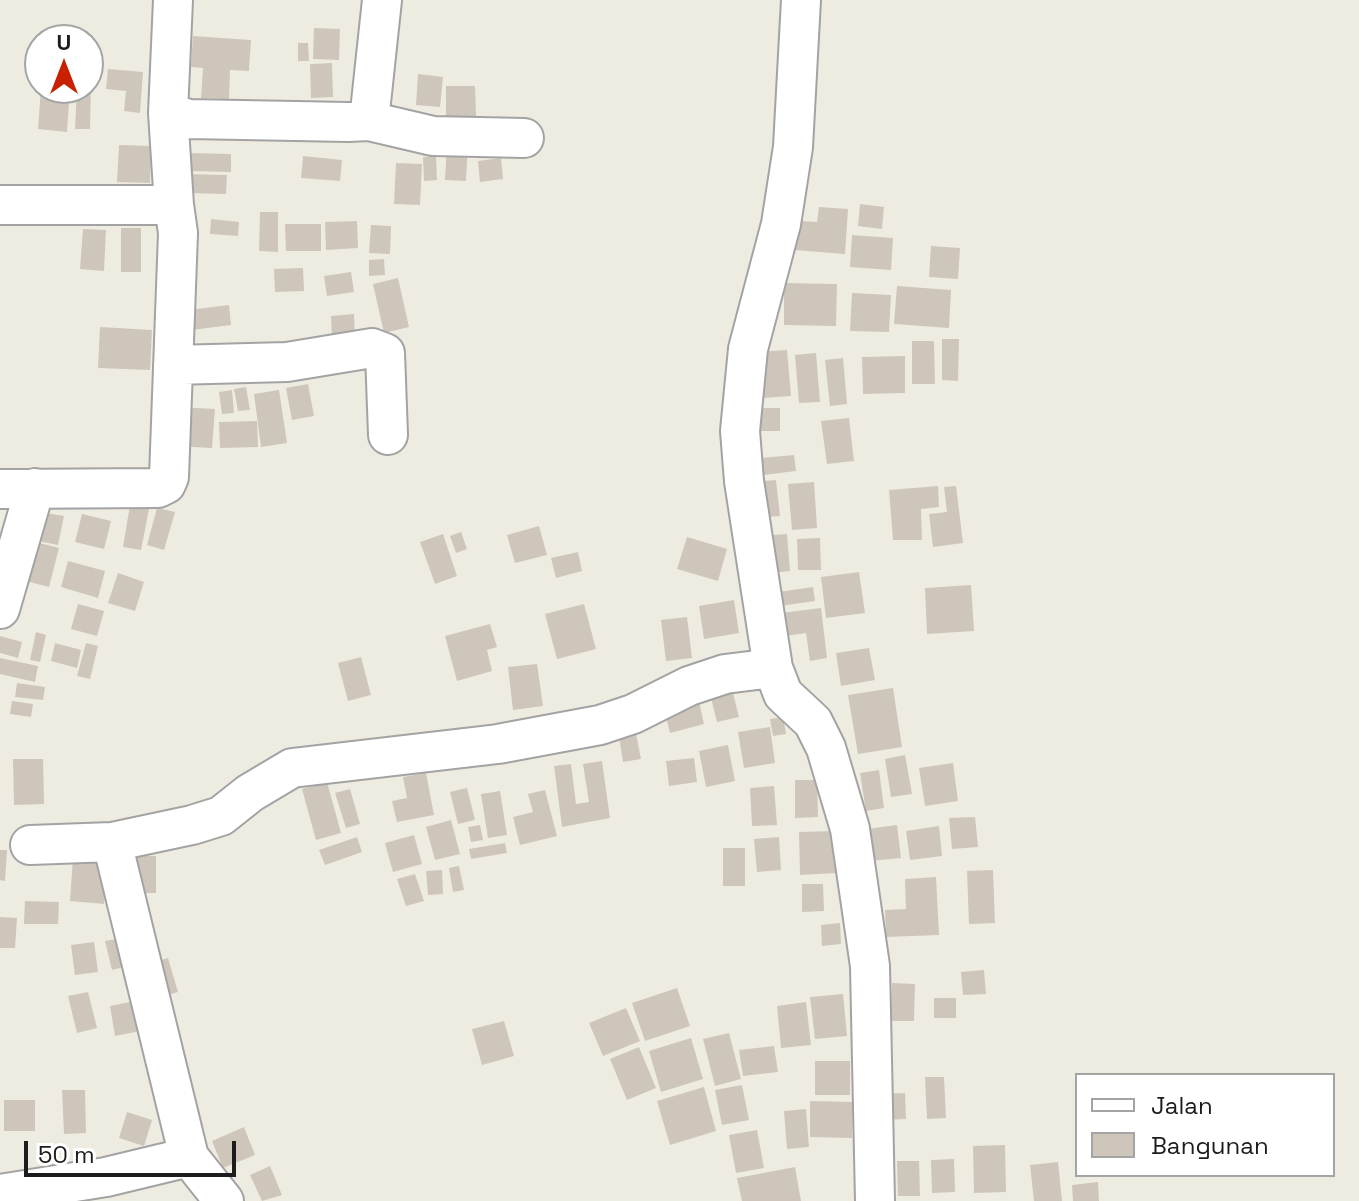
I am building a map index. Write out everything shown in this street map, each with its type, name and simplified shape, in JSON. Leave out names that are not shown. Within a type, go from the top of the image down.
[{"type":"street","points":[[0,609],[18,489],[158,488],[166,484],[169,477],[178,233],[168,113],[173,0]]},
{"type":"street","points":[[369,121],[382,0]]},
{"type":"street","points":[[801,0],[790,162],[781,224],[748,349],[740,431],[744,481],[773,668],[783,694],[813,722],[826,748],[850,829],[870,966],[875,1201]]},
{"type":"street","points":[[168,113],[189,119],[369,121],[433,136],[524,138]]},
{"type":"street","points":[[0,205],[174,205]]},
{"type":"street","points":[[173,365],[287,362],[372,348],[381,350],[385,353],[388,435]]},
{"type":"street","points":[[30,845],[112,842],[192,825],[221,816],[250,793],[292,768],[498,744],[600,725],[633,714],[689,686],[725,674],[773,668]]},
{"type":"street","points":[[112,842],[189,1157],[224,1201]]},
{"type":"street","points":[[0,1194],[48,1194],[189,1157]]},
{"type":"building","points":[[314,28],[340,29],[339,60],[313,59]]},
{"type":"building","points":[[193,36],[251,40],[249,71],[230,70],[229,99],[201,98],[203,68],[191,67]]},
{"type":"building","points":[[298,43],[308,43],[309,61],[298,61]]},
{"type":"building","points":[[332,63],[333,97],[311,98],[310,64]]},
{"type":"building","points":[[108,69],[143,72],[140,113],[124,111],[126,91],[106,89]]},
{"type":"building","points":[[418,74],[443,77],[440,107],[416,105]]},
{"type":"building","points":[[446,86],[475,86],[476,116],[446,116]]},
{"type":"building","points":[[40,104],[69,104],[67,132],[38,129]]},
{"type":"building","points":[[76,104],[91,104],[90,129],[75,129]]},
{"type":"building","points":[[447,144],[468,145],[466,181],[445,180]]},
{"type":"building","points":[[119,145],[151,146],[150,183],[117,182]]},
{"type":"building","points":[[186,153],[231,154],[231,172],[186,171]]},
{"type":"building","points":[[303,156],[342,160],[340,181],[301,178]]},
{"type":"building","points":[[436,156],[437,180],[424,181],[423,157]]},
{"type":"building","points":[[501,158],[503,179],[480,182],[478,161]]},
{"type":"building","points":[[396,163],[422,164],[420,205],[394,204]]},
{"type":"building","points":[[186,174],[227,175],[226,194],[185,193]]},
{"type":"building","points":[[860,204],[884,207],[882,229],[858,226]]},
{"type":"building","points":[[819,207],[848,209],[845,254],[781,249],[783,220],[817,222]]},
{"type":"building","points":[[260,212],[278,212],[278,252],[259,251]]},
{"type":"building","points":[[211,219],[239,222],[238,236],[210,234]]},
{"type":"building","points":[[357,221],[358,248],[326,250],[325,222]]},
{"type":"building","points":[[285,224],[321,224],[321,251],[286,251]]},
{"type":"building","points":[[371,225],[391,226],[390,254],[369,253]]},
{"type":"building","points":[[121,228],[141,228],[141,272],[121,272]]},
{"type":"building","points":[[83,229],[106,230],[104,271],[80,269]]},
{"type":"building","points":[[852,235],[893,238],[891,270],[850,267]]},
{"type":"building","points":[[931,246],[960,248],[958,279],[929,277]]},
{"type":"building","points":[[384,259],[385,275],[369,276],[369,260]]},
{"type":"building","points":[[303,268],[304,291],[275,292],[274,269]]},
{"type":"building","points":[[351,272],[354,292],[327,296],[324,276]]},
{"type":"building","points":[[398,278],[409,327],[384,333],[373,284]]},
{"type":"building","points":[[784,283],[837,284],[836,326],[784,325]]},
{"type":"building","points":[[897,286],[951,290],[949,328],[894,324]]},
{"type":"building","points":[[852,293],[891,295],[889,332],[850,331]]},
{"type":"building","points":[[229,305],[231,325],[184,331],[181,311]]},
{"type":"building","points":[[354,314],[355,336],[332,338],[331,316]]},
{"type":"building","points":[[100,327],[152,330],[150,370],[98,368]]},
{"type":"building","points":[[942,339],[959,339],[958,381],[942,380]]},
{"type":"building","points":[[912,341],[934,341],[935,384],[912,384]]},
{"type":"building","points":[[787,350],[791,396],[763,398],[758,352]]},
{"type":"building","points":[[816,353],[820,402],[799,403],[795,355]]},
{"type":"building","points":[[905,356],[905,393],[863,394],[862,357]]},
{"type":"building","points":[[843,358],[847,404],[830,406],[825,360]]},
{"type":"building","points":[[308,384],[314,416],[292,420],[286,388]]},
{"type":"building","points":[[246,387],[250,410],[238,411],[234,389]]},
{"type":"building","points":[[232,390],[234,413],[222,414],[219,392]]},
{"type":"building","points":[[279,390],[287,443],[261,447],[254,394]]},
{"type":"building","points":[[176,407],[215,409],[212,448],[174,446]]},
{"type":"building","points":[[744,408],[780,408],[780,431],[744,431]]},
{"type":"building","points":[[849,418],[854,461],[827,464],[821,421]]},
{"type":"building","points":[[257,421],[258,447],[220,448],[219,422]]},
{"type":"building","points":[[794,455],[796,471],[763,475],[761,458]]},
{"type":"building","points":[[776,480],[780,516],[754,518],[751,482]]},
{"type":"building","points":[[814,482],[817,528],[792,530],[788,484]]},
{"type":"building","points":[[938,486],[939,507],[921,509],[922,540],[893,540],[889,490]]},
{"type":"building","points":[[956,486],[963,543],[933,547],[929,514],[947,512],[944,487]]},
{"type":"building","points":[[130,505],[149,509],[141,550],[123,547]]},
{"type":"building","points":[[157,508],[175,512],[164,550],[147,545]]},
{"type":"building","points":[[33,511],[64,516],[58,545],[28,539]]},
{"type":"building","points":[[82,514],[111,521],[104,549],[75,542]]},
{"type":"building","points":[[539,526],[547,555],[515,563],[507,535]]},
{"type":"building","points":[[461,532],[467,549],[456,553],[450,536]]},
{"type":"building","points":[[443,534],[457,576],[435,584],[420,542]]},
{"type":"building","points":[[787,534],[790,571],[763,574],[759,536]]},
{"type":"building","points":[[687,537],[727,549],[718,581],[677,569]]},
{"type":"building","points":[[820,538],[821,570],[798,570],[797,539]]},
{"type":"building","points":[[28,540],[59,548],[49,587],[18,579]]},
{"type":"building","points":[[578,552],[582,571],[556,578],[551,558]]},
{"type":"building","points":[[68,561],[105,571],[98,598],[61,587]]},
{"type":"building","points":[[859,572],[865,613],[826,618],[821,577]]},
{"type":"building","points":[[118,573],[144,582],[135,611],[108,603]]},
{"type":"building","points":[[971,585],[974,631],[927,634],[925,588]]},
{"type":"building","points":[[813,587],[815,601],[773,607],[771,593]]},
{"type":"building","points":[[734,600],[739,633],[704,639],[699,606]]},
{"type":"building","points":[[78,604],[104,611],[97,636],[71,629]]},
{"type":"building","points":[[584,604],[596,649],[557,659],[545,614]]},
{"type":"building","points":[[821,608],[827,658],[810,661],[806,633],[785,636],[781,613]]},
{"type":"building","points":[[687,617],[692,658],[666,661],[661,620]]},
{"type":"building","points":[[490,624],[497,647],[487,650],[492,671],[457,681],[445,636]]},
{"type":"building","points":[[36,632],[46,635],[40,662],[30,660]]},
{"type":"building","points":[[0,636],[22,642],[18,658],[0,653]]},
{"type":"building","points":[[55,643],[81,650],[77,668],[51,661]]},
{"type":"building","points":[[86,643],[98,646],[90,679],[77,676]]},
{"type":"building","points":[[869,648],[875,680],[841,686],[836,653]]},
{"type":"building","points":[[361,657],[371,695],[348,701],[338,663]]},
{"type":"building","points":[[0,658],[38,666],[35,682],[0,674]]},
{"type":"building","points":[[537,664],[543,706],[513,710],[508,667]]},
{"type":"building","points":[[17,683],[45,687],[43,700],[15,697]]},
{"type":"building","points":[[731,685],[739,717],[717,722],[709,690]]},
{"type":"building","points":[[893,688],[902,747],[858,754],[848,695]]},
{"type":"building","points":[[698,697],[704,724],[670,733],[663,705]]},
{"type":"building","points":[[12,701],[33,704],[31,717],[10,714]]},
{"type":"building","points":[[783,717],[786,734],[773,736],[770,719]]},
{"type":"building","points":[[770,727],[775,763],[744,768],[738,732]]},
{"type":"building","points":[[636,734],[641,759],[623,762],[619,737]]},
{"type":"building","points":[[728,745],[735,781],[706,787],[699,751]]},
{"type":"building","points":[[905,755],[912,794],[891,797],[885,759]]},
{"type":"building","points":[[694,758],[697,782],[669,786],[666,761]]},
{"type":"building","points":[[13,759],[43,759],[44,804],[14,805]]},
{"type":"building","points":[[602,761],[610,818],[562,827],[554,766],[571,764],[576,804],[589,802],[583,764]]},
{"type":"building","points":[[953,763],[958,801],[925,806],[919,768]]},
{"type":"building","points":[[879,770],[884,808],[866,811],[860,773]]},
{"type":"building","points":[[426,773],[434,815],[397,822],[392,801],[407,798],[403,777]]},
{"type":"building","points":[[795,780],[817,780],[818,817],[795,818]]},
{"type":"building","points":[[327,782],[341,833],[316,840],[302,789]]},
{"type":"building","points":[[774,786],[777,825],[752,826],[750,788]]},
{"type":"building","points":[[467,788],[475,820],[458,824],[450,792]]},
{"type":"building","points":[[350,789],[360,824],[346,828],[335,793]]},
{"type":"building","points":[[545,790],[557,836],[520,845],[513,817],[533,812],[528,794]]},
{"type":"building","points":[[500,791],[507,835],[488,838],[481,794]]},
{"type":"building","points":[[975,817],[978,847],[952,849],[949,818]]},
{"type":"building","points":[[451,820],[460,854],[435,860],[426,827]]},
{"type":"building","points":[[480,825],[483,840],[471,842],[468,827]]},
{"type":"building","points":[[897,825],[901,858],[870,861],[867,829]]},
{"type":"building","points":[[939,826],[942,856],[910,860],[906,831]]},
{"type":"building","points":[[835,831],[837,873],[800,875],[799,832]]},
{"type":"building","points":[[414,835],[422,864],[393,872],[385,843]]},
{"type":"building","points":[[357,837],[362,852],[325,865],[319,850]]},
{"type":"building","points":[[779,837],[781,870],[757,872],[754,839]]},
{"type":"building","points":[[505,843],[507,853],[471,859],[469,849]]},
{"type":"building","points":[[723,848],[745,848],[745,886],[723,886]]},
{"type":"building","points":[[0,850],[7,850],[5,881],[0,880]]},
{"type":"building","points":[[135,856],[156,856],[156,893],[135,893]]},
{"type":"building","points":[[73,857],[107,860],[104,904],[70,901]]},
{"type":"building","points":[[459,866],[464,890],[453,892],[449,868]]},
{"type":"building","points":[[442,870],[443,894],[428,895],[426,871]]},
{"type":"building","points":[[993,870],[995,923],[969,924],[967,871]]},
{"type":"building","points":[[415,874],[424,901],[406,906],[397,879]]},
{"type":"building","points":[[936,877],[939,935],[886,937],[885,910],[906,909],[905,879]]},
{"type":"building","points":[[802,884],[823,884],[824,911],[802,912]]},
{"type":"building","points":[[25,901],[59,902],[58,924],[24,924]]},
{"type":"building","points":[[0,917],[17,918],[15,948],[0,948]]},
{"type":"building","points":[[840,923],[841,944],[822,946],[821,925]]},
{"type":"building","points":[[117,939],[124,967],[112,970],[105,941]]},
{"type":"building","points":[[94,942],[98,972],[75,975],[71,945]]},
{"type":"building","points":[[168,958],[178,992],[155,999],[144,965]]},
{"type":"building","points":[[984,970],[986,994],[963,995],[961,972]]},
{"type":"building","points":[[892,983],[915,984],[914,1021],[891,1021]]},
{"type":"building","points":[[677,988],[690,1026],[645,1041],[632,1003]]},
{"type":"building","points":[[88,992],[97,1028],[77,1033],[68,996]]},
{"type":"building","points":[[843,994],[847,1036],[815,1039],[810,997]]},
{"type":"building","points":[[934,998],[956,998],[956,1018],[934,1018]]},
{"type":"building","points":[[135,1001],[140,1031],[115,1036],[110,1006]]},
{"type":"building","points":[[806,1002],[811,1045],[781,1048],[777,1006]]},
{"type":"building","points":[[626,1008],[640,1041],[603,1056],[589,1023]]},
{"type":"building","points":[[504,1021],[514,1056],[482,1065],[472,1029]]},
{"type":"building","points":[[729,1033],[741,1079],[715,1086],[703,1039]]},
{"type":"building","points":[[691,1038],[703,1079],[661,1092],[649,1051]]},
{"type":"building","points":[[774,1046],[778,1072],[743,1076],[739,1050]]},
{"type":"building","points":[[639,1047],[656,1088],[627,1100],[610,1059]]},
{"type":"building","points":[[815,1061],[850,1061],[850,1095],[815,1095]]},
{"type":"building","points":[[925,1077],[944,1077],[946,1118],[927,1119]]},
{"type":"building","points":[[742,1085],[749,1120],[722,1125],[715,1090]]},
{"type":"building","points":[[704,1087],[716,1131],[670,1145],[657,1101]]},
{"type":"building","points":[[62,1090],[85,1090],[86,1133],[64,1134]]},
{"type":"building","points":[[905,1093],[906,1119],[883,1120],[881,1094]]},
{"type":"building","points":[[4,1100],[35,1100],[35,1131],[4,1131]]},
{"type":"building","points":[[810,1101],[853,1102],[852,1138],[810,1137]]},
{"type":"building","points":[[806,1109],[809,1147],[787,1149],[784,1111]]},
{"type":"building","points":[[127,1112],[152,1120],[144,1146],[119,1138]]},
{"type":"building","points":[[244,1127],[255,1155],[223,1168],[212,1141]]},
{"type":"building","points":[[757,1130],[764,1168],[736,1173],[729,1135]]},
{"type":"building","points":[[1005,1145],[1006,1192],[974,1193],[973,1146]]},
{"type":"building","points":[[954,1159],[955,1192],[932,1193],[931,1160]]},
{"type":"building","points":[[897,1161],[919,1161],[920,1196],[898,1196]]},
{"type":"building","points":[[1058,1162],[1062,1201],[1034,1201],[1030,1165]]},
{"type":"building","points":[[270,1166],[282,1195],[262,1201],[250,1175]]},
{"type":"building","points":[[795,1167],[801,1201],[742,1201],[737,1178]]},
{"type":"building","points":[[1098,1182],[1099,1201],[1073,1201],[1072,1185]]}]
